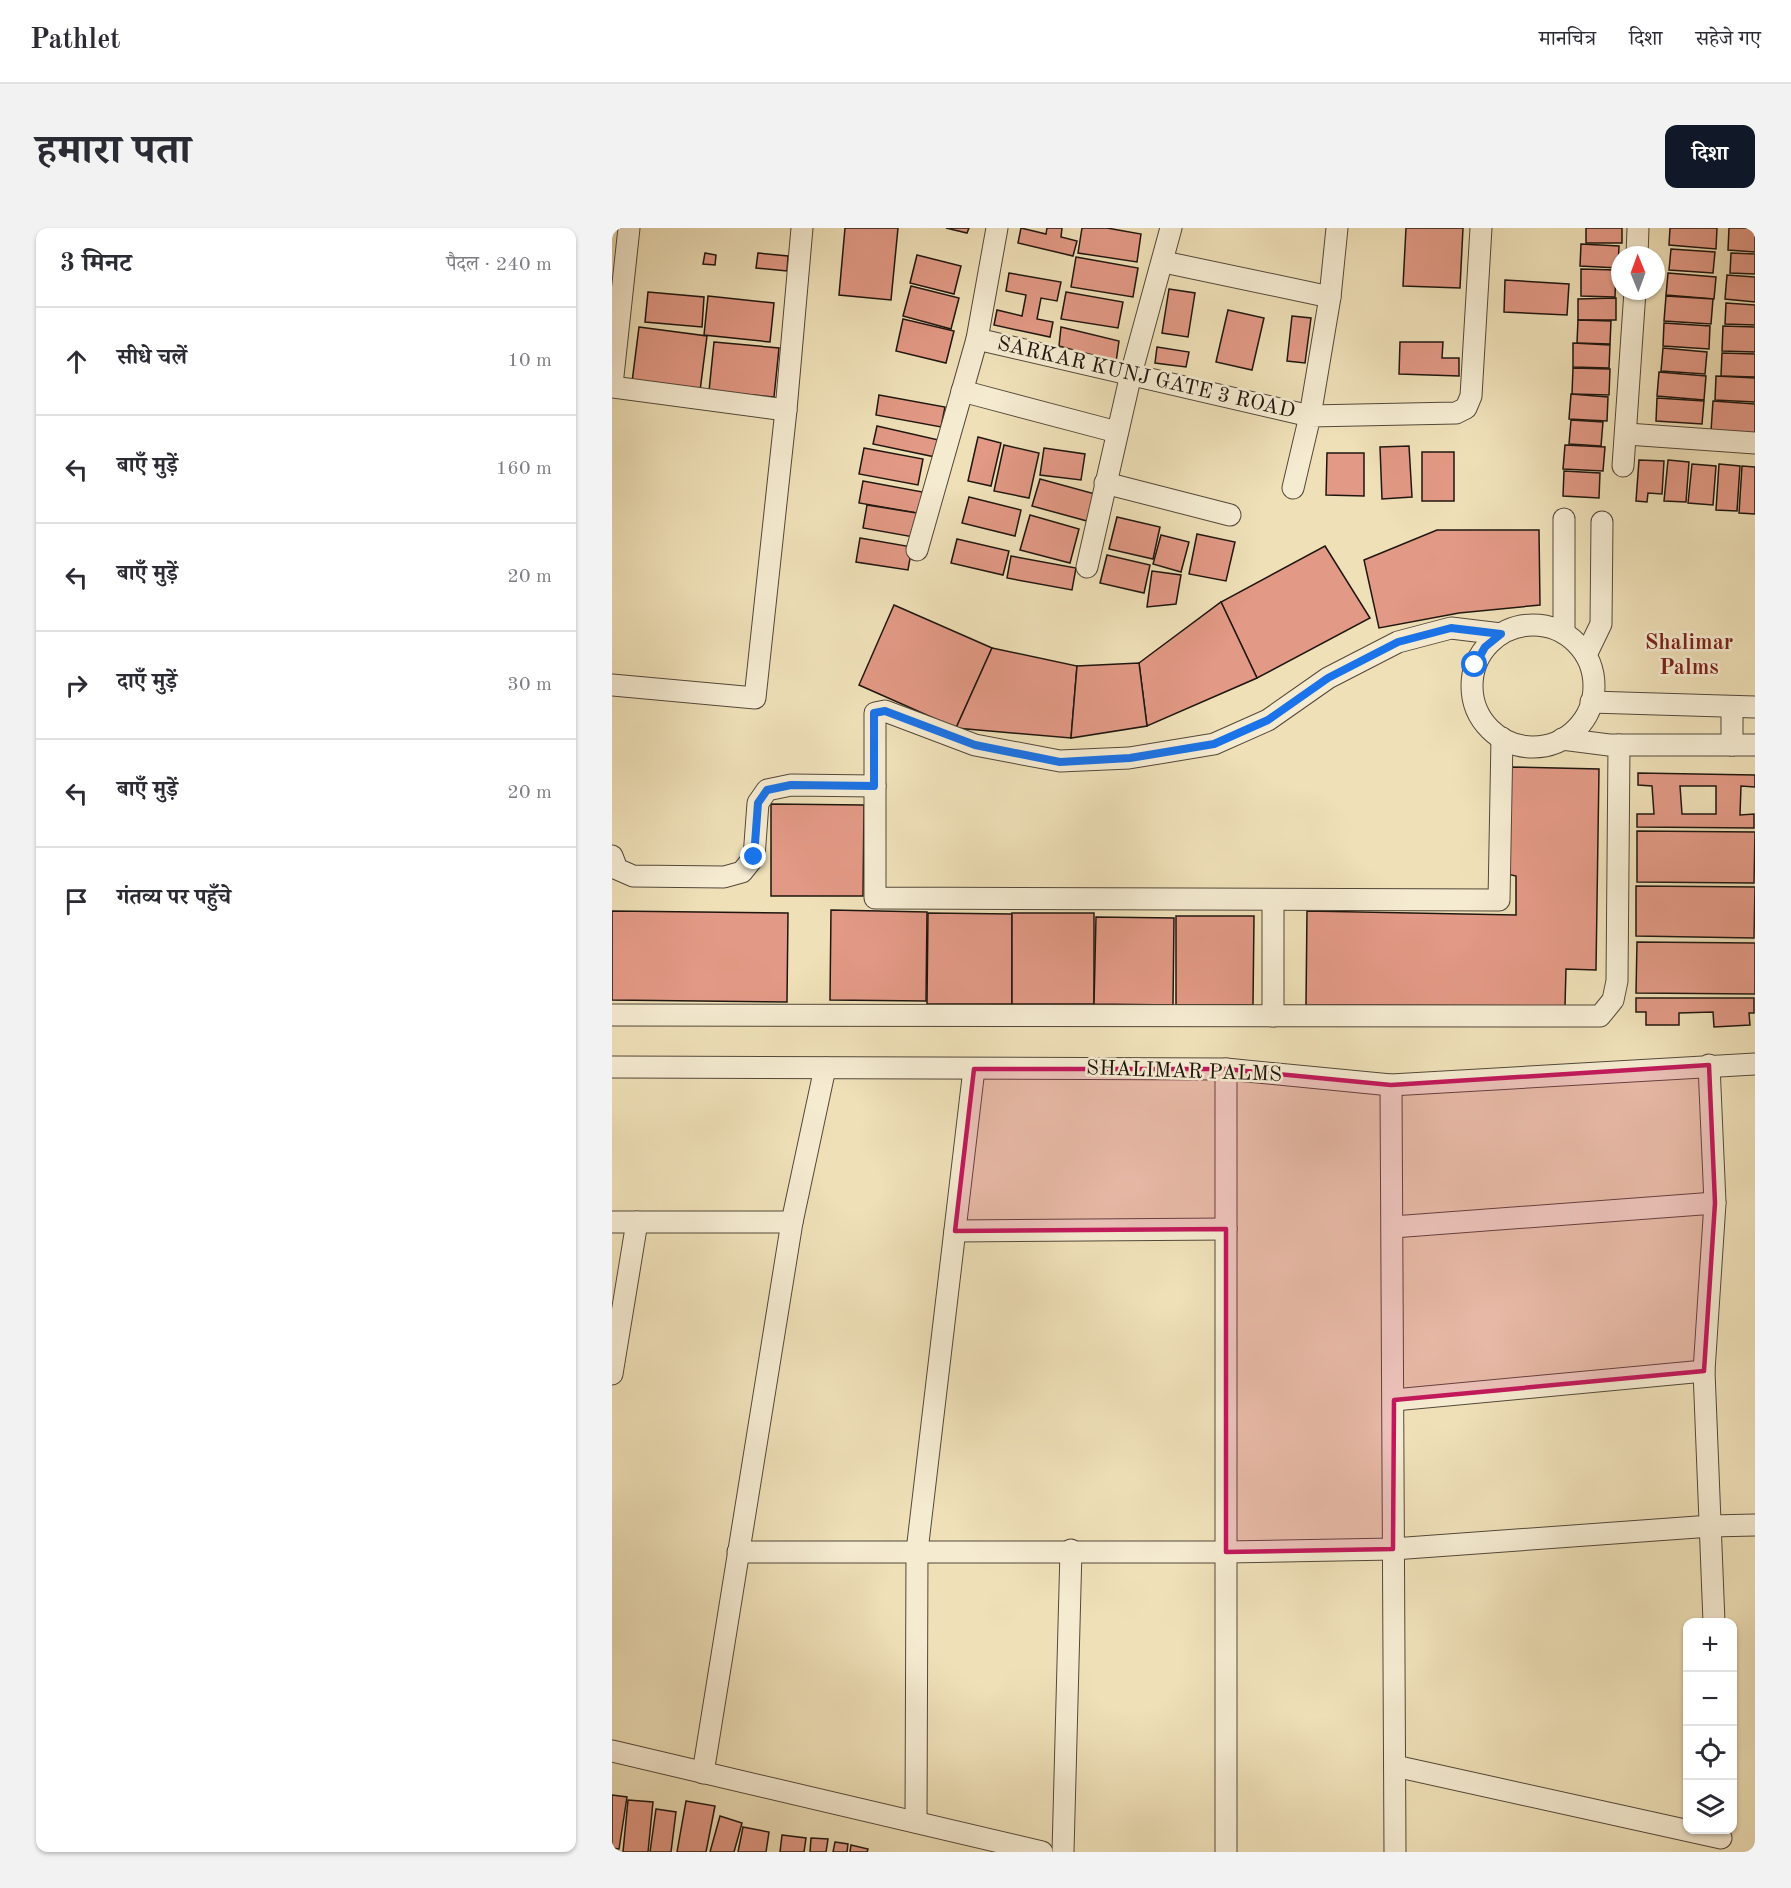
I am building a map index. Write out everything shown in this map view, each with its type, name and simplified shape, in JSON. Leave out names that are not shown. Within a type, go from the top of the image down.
[{"type":"street","points":[[629,228],[612,386],[786,410]]},
{"type":"street","points":[[612,685],[755,698],[786,410],[802,228]]},
{"type":"street","name":"SARKAR KUNJ GATE 3 ROAD","points":[[997,228],[976,339],[1310,416],[1330,297],[1337,228]]},
{"type":"street","points":[[1087,567],[1131,374],[1172,228]]},
{"type":"street","points":[[1293,488],[1310,416],[1456,414],[1466,408],[1471,396],[1481,228]]},
{"type":"street","points":[[1637,246],[1638,228]]},
{"type":"street","points":[[1164,262],[1330,297]]},
{"type":"street","points":[[1623,466],[1634,300]]},
{"type":"street","points":[[916,550],[976,339]]},
{"type":"street","points":[[962,391],[1117,432]]},
{"type":"street","points":[[1626,434],[1755,444]]},
{"type":"street","points":[[1106,483],[1230,514]]},
{"type":"street","points":[[1564,519],[1564,633]]},
{"type":"street","points":[[1586,655],[1601,624],[1602,522]]},
{"type":"street","points":[[1538,625],[1564,633],[1574,640],[1586,655],[1594,674],[1592,702],[1578,728],[1562,739],[1542,746],[1521,746],[1502,738],[1485,725],[1475,707],[1471,686],[1475,665],[1485,647],[1501,634],[1519,626],[1538,625]]},
{"type":"street","points":[[1501,634],[1451,628],[1398,642],[1328,678],[1268,720],[1214,744],[1130,758],[1060,762],[975,745],[885,711],[874,713],[875,898],[1499,900],[1502,738]]},
{"type":"street","points":[[1592,702],[1755,707]]},
{"type":"street","points":[[1732,706],[1732,745]]},
{"type":"street","points":[[1562,739],[1619,745],[1755,745]]},
{"type":"street","points":[[612,1015],[1599,1016],[1613,1000],[1617,981],[1619,745]]},
{"type":"street","points":[[612,856],[617,869],[633,876],[724,877],[742,872],[754,857],[758,803],[767,790],[791,785],[874,786]]},
{"type":"street","points":[[1273,900],[1273,1016]]},
{"type":"street","name":"SHALIMAR PALMS","points":[[612,1067],[1226,1069],[1391,1085],[1755,1064]]},
{"type":"street","points":[[1709,1065],[1715,1203],[1704,1371],[1714,1618]]},
{"type":"street","points":[[703,1773],[792,1222],[825,1068]]},
{"type":"street","points":[[916,1822],[917,1551],[974,1069]]},
{"type":"street","points":[[1226,1069],[1226,1852]]},
{"type":"street","points":[[1391,1085],[1394,1227],[1395,1852]]},
{"type":"street","points":[[1394,1227],[1715,1203]]},
{"type":"street","points":[[612,1222],[792,1222]]},
{"type":"street","points":[[612,1374],[637,1222]]},
{"type":"street","points":[[955,1232],[1226,1228]]},
{"type":"street","points":[[1394,1400],[1704,1371]]},
{"type":"street","points":[[738,1552],[1071,1550],[1226,1552],[1393,1549],[1711,1526],[1755,1525]]},
{"type":"street","points":[[1063,1852],[1071,1550]]},
{"type":"street","points":[[612,1751],[1042,1852]]},
{"type":"street","points":[[1395,1767],[1721,1840]]},
{"type":"highlighted area","points":[[1709,1065],[1715,1203],[1704,1371],[1394,1400],[1393,1549],[1226,1552],[1226,1229],[955,1231],[974,1069],[1226,1069],[1391,1085]]},
{"type":"building","points":[[845,228],[898,228],[891,300],[839,295]]},
{"type":"building","points":[[946,228],[969,228],[967,233]]},
{"type":"building","points":[[1021,228],[1046,234],[1047,228],[1062,228],[1061,237],[1077,241],[1073,256],[1018,243]]},
{"type":"building","points":[[1082,228],[1107,228],[1141,234],[1137,262],[1078,253]]},
{"type":"building","points":[[1406,228],[1463,228],[1460,288],[1403,286]]},
{"type":"building","points":[[1586,228],[1622,228],[1622,243],[1586,243]]},
{"type":"building","points":[[1670,228],[1717,228],[1716,249],[1669,245]]},
{"type":"building","points":[[1729,228],[1755,228],[1755,252],[1728,250]]},
{"type":"building","points":[[1581,244],[1619,246],[1611,246],[1611,268],[1580,266]]},
{"type":"building","points":[[1671,249],[1715,252],[1713,273],[1669,270]]},
{"type":"building","points":[[705,253],[716,255],[715,265],[703,264]]},
{"type":"building","points":[[758,253],[788,256],[787,271],[756,268]]},
{"type":"building","points":[[1731,253],[1755,254],[1755,274],[1730,273]]},
{"type":"building","points":[[917,255],[961,266],[954,294],[910,283]]},
{"type":"building","points":[[1076,257],[1138,268],[1133,297],[1071,287]]},
{"type":"building","points":[[1581,269],[1611,270],[1611,297],[1581,296]]},
{"type":"building","points":[[1009,273],[1061,282],[1057,301],[1041,298],[1037,319],[1053,322],[1050,337],[994,325],[997,310],[1022,316],[1026,295],[1006,291]]},
{"type":"building","points":[[1668,273],[1716,277],[1714,299],[1666,295]]},
{"type":"building","points":[[1727,275],[1755,277],[1755,302],[1725,299]]},
{"type":"building","points":[[1505,280],[1569,284],[1567,315],[1504,312]]},
{"type":"building","points":[[911,286],[959,298],[951,329],[903,316]]},
{"type":"building","points":[[1169,289],[1195,293],[1188,337],[1162,333]]},
{"type":"building","points":[[648,292],[704,297],[702,327],[645,322]]},
{"type":"building","points":[[1066,292],[1123,302],[1118,328],[1061,319]]},
{"type":"building","points":[[708,296],[774,303],[770,342],[704,335]]},
{"type":"building","points":[[1666,296],[1713,299],[1711,324],[1664,321]]},
{"type":"building","points":[[1578,299],[1616,300],[1616,320],[1578,320]]},
{"type":"building","points":[[1726,303],[1755,305],[1755,325],[1725,324]]},
{"type":"building","points":[[1228,310],[1264,318],[1252,370],[1216,362]]},
{"type":"building","points":[[1292,316],[1311,318],[1305,363],[1287,361]]},
{"type":"building","points":[[903,319],[954,331],[946,363],[896,351]]},
{"type":"building","points":[[1578,320],[1611,321],[1610,344],[1577,343]]},
{"type":"building","points":[[1664,323],[1710,326],[1709,349],[1663,346]]},
{"type":"building","points":[[1723,326],[1755,327],[1755,352],[1722,351]]},
{"type":"building","points":[[639,327],[707,336],[700,391],[632,382]]},
{"type":"building","points":[[1061,327],[1119,341],[1116,362],[1059,346]]},
{"type":"building","points":[[714,342],[779,348],[774,397],[709,391]]},
{"type":"building","points":[[1400,342],[1443,342],[1442,358],[1459,358],[1459,376],[1399,374]]},
{"type":"building","points":[[1573,343],[1610,345],[1609,368],[1573,367]]},
{"type":"building","points":[[1157,347],[1189,352],[1186,367],[1155,363]]},
{"type":"building","points":[[1663,348],[1707,352],[1705,374],[1661,371]]},
{"type":"building","points":[[1722,353],[1755,354],[1755,377],[1721,376]]},
{"type":"building","points":[[1573,368],[1610,369],[1609,395],[1572,394]]},
{"type":"building","points":[[1659,372],[1706,376],[1704,400],[1657,396]]},
{"type":"building","points":[[1716,376],[1755,378],[1755,402],[1715,400]]},
{"type":"building","points":[[1571,394],[1608,397],[1607,421],[1569,419]]},
{"type":"building","points":[[879,395],[945,407],[941,427],[876,415]]},
{"type":"building","points":[[1657,398],[1704,401],[1702,424],[1656,421]]},
{"type":"building","points":[[1713,401],[1755,404],[1755,435],[1711,431]]},
{"type":"building","points":[[1571,420],[1603,422],[1601,446],[1569,444]]},
{"type":"building","points":[[877,426],[943,441],[940,458],[873,444]]},
{"type":"building","points":[[978,437],[1001,443],[991,486],[968,481]]},
{"type":"building","points":[[1004,445],[1039,453],[1029,498],[994,491]]},
{"type":"building","points":[[1565,445],[1605,447],[1603,471],[1563,469]]},
{"type":"building","points":[[1409,446],[1412,497],[1382,499],[1380,447]]},
{"type":"building","points":[[864,448],[923,459],[918,485],[859,474]]},
{"type":"building","points":[[1044,448],[1085,454],[1081,480],[1040,475]]},
{"type":"building","points":[[1422,452],[1454,452],[1454,501],[1422,501]]},
{"type":"building","points":[[1327,453],[1364,453],[1364,496],[1326,495]]},
{"type":"building","points":[[1639,460],[1664,461],[1662,494],[1648,493],[1647,502],[1636,501]]},
{"type":"building","points":[[1668,460],[1689,462],[1686,502],[1664,501]]},
{"type":"building","points":[[1692,464],[1716,466],[1713,505],[1688,503]]},
{"type":"building","points":[[1719,464],[1740,466],[1737,511],[1716,510]]},
{"type":"building","points":[[1742,466],[1755,467],[1755,514],[1739,513]]},
{"type":"building","points":[[1564,471],[1600,473],[1599,498],[1563,496]]},
{"type":"building","points":[[1040,479],[1095,494],[1087,521],[1032,506]]},
{"type":"building","points":[[863,481],[928,493],[923,514],[859,503]]},
{"type":"building","points":[[969,497],[1021,510],[1015,536],[962,523]]},
{"type":"building","points":[[867,505],[923,514],[919,538],[863,528]]},
{"type":"building","points":[[1030,515],[1079,529],[1070,563],[1020,550]]},
{"type":"building","points":[[1117,517],[1160,527],[1153,559],[1109,549]]},
{"type":"building","points":[[1437,530],[1539,530],[1540,605],[1459,613],[1379,628],[1364,560]]},
{"type":"building","points":[[1197,534],[1235,542],[1226,581],[1189,574]]},
{"type":"building","points":[[1161,535],[1189,542],[1181,572],[1153,564]]},
{"type":"building","points":[[860,538],[912,547],[908,570],[856,562]]},
{"type":"building","points":[[957,539],[1009,551],[1003,575],[951,563]]},
{"type":"building","points":[[1325,546],[1370,618],[1257,678],[1221,602]]},
{"type":"building","points":[[1107,555],[1150,565],[1144,593],[1100,583]]},
{"type":"building","points":[[1011,556],[1076,568],[1072,590],[1007,578]]},
{"type":"building","points":[[1152,571],[1181,575],[1176,604],[1147,607]]},
{"type":"building","points":[[1221,602],[1257,678],[1147,726],[1139,663]]},
{"type":"building","points":[[894,605],[992,648],[956,728],[859,685]]},
{"type":"building","points":[[992,648],[1077,666],[1071,738],[956,728]]},
{"type":"building","points":[[1139,663],[1147,726],[1071,738],[1077,666]]},
{"type":"building","points":[[1511,767],[1599,769],[1596,970],[1566,969],[1565,1006],[1306,1005],[1307,911],[1516,915],[1516,876],[1507,874]]},
{"type":"building","points":[[1638,773],[1755,775],[1755,787],[1741,786],[1740,815],[1754,814],[1754,828],[1637,827],[1637,814],[1654,814],[1652,786],[1638,785]],"holes":[[[1680,786],[1716,786],[1716,814],[1682,814]]]},
{"type":"building","points":[[771,804],[864,805],[863,896],[771,896]]},
{"type":"building","points":[[1637,831],[1755,832],[1754,883],[1637,882]]},
{"type":"building","points":[[1636,886],[1755,887],[1754,938],[1636,936]]},
{"type":"building","points":[[831,910],[927,912],[926,1001],[830,1000]]},
{"type":"building","points":[[612,911],[788,913],[787,1002],[612,1000]]},
{"type":"building","points":[[928,913],[1012,914],[1012,1004],[927,1004]]},
{"type":"building","points":[[1012,913],[1094,913],[1094,1004],[1012,1004]]},
{"type":"building","points":[[1176,916],[1254,916],[1253,1005],[1176,1005]]},
{"type":"building","points":[[1096,917],[1174,918],[1173,1005],[1094,1004]]},
{"type":"building","points":[[1637,942],[1755,943],[1755,994],[1636,993]]},
{"type":"building","points":[[1636,998],[1754,998],[1754,1013],[1749,1013],[1750,1025],[1714,1027],[1713,1012],[1679,1013],[1679,1025],[1646,1025],[1646,1012],[1636,1012]]},
{"type":"building","points":[[612,1795],[627,1797],[619,1849],[612,1848]]},
{"type":"building","points":[[628,1800],[653,1802],[648,1852],[623,1852]]},
{"type":"building","points":[[686,1801],[715,1806],[706,1852],[677,1852]]},
{"type":"building","points":[[656,1809],[676,1812],[671,1852],[650,1852]]},
{"type":"building","points":[[720,1816],[742,1823],[734,1852],[710,1852]]},
{"type":"building","points":[[743,1827],[769,1832],[766,1852],[738,1852]]},
{"type":"building","points":[[782,1835],[806,1838],[804,1852],[780,1852]]},
{"type":"building","points":[[811,1838],[828,1839],[826,1852],[810,1852]]},
{"type":"building","points":[[835,1842],[848,1844],[847,1852],[833,1852]]},
{"type":"building","points":[[851,1845],[868,1849],[867,1852],[850,1852]]},
{"type":"district","name":"Shalimar Palms","points":[[1689,656]]},
{"type":"route","points":[[754,857],[758,803],[767,790],[791,785],[874,786],[874,713],[885,711],[904,717],[975,745],[1060,762],[1130,758],[1214,744],[1268,720],[1328,678],[1398,642],[1451,628],[1501,634],[1485,647],[1475,665]]}]
